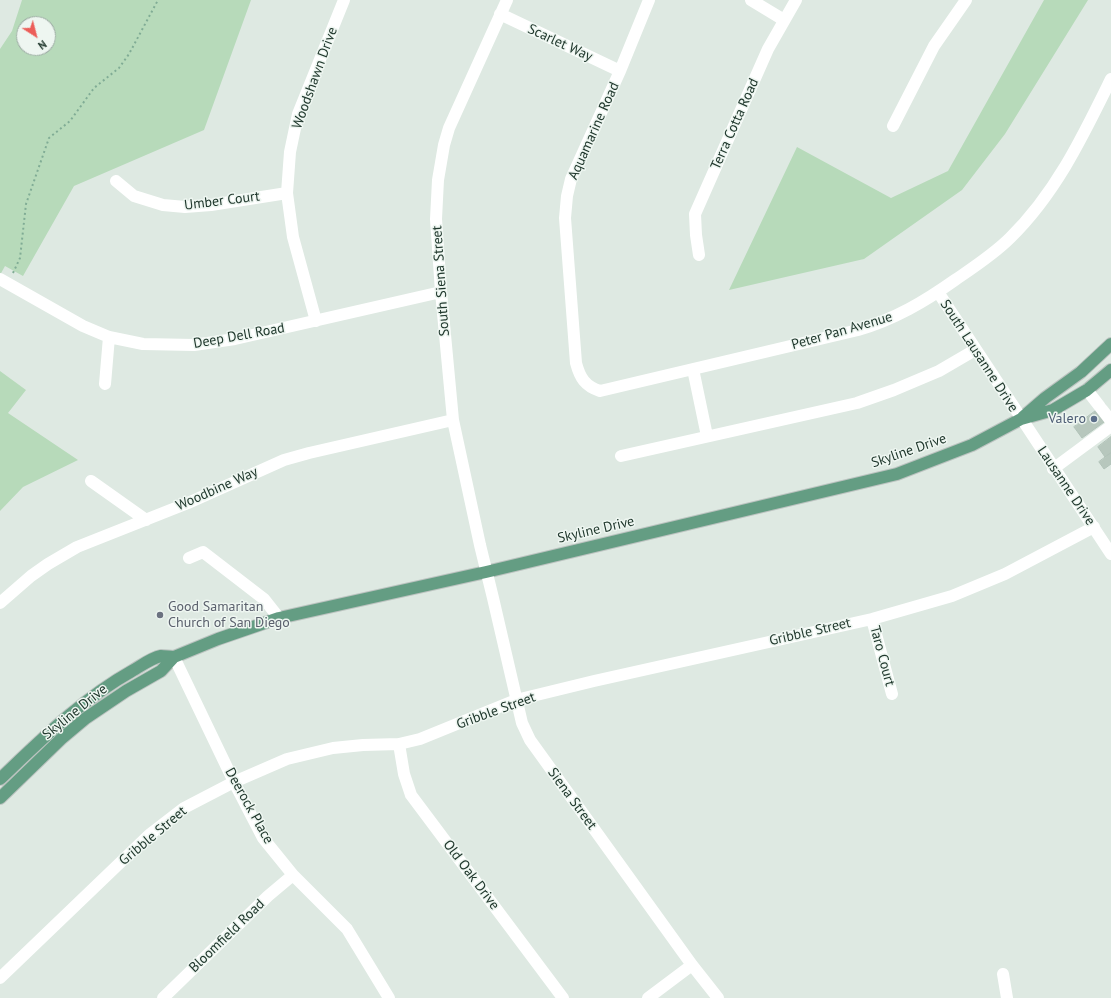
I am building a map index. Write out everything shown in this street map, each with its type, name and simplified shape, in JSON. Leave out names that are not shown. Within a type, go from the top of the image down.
[{"type":"main road","name":"Skyline Drive","points":[[1021,419],[1045,398],[1081,372],[1111,344]]},
{"type":"main road","name":"Skyline Drive","points":[[0,798],[86,718],[131,688],[161,671],[174,657],[218,639],[279,618],[486,572],[897,474],[972,445],[1021,419],[1053,410],[1087,390],[1111,370]]},
{"type":"main road","name":"Skyline Drive","points":[[0,779],[51,730],[95,695],[150,661],[162,656],[174,657]]},
{"type":"street","name":"Woodshawn Drive","points":[[316,321],[293,238],[287,193],[290,152],[298,114],[344,0]]},
{"type":"street","name":"South Siena Street","points":[[486,572],[453,420],[436,219],[441,162],[450,128],[507,0]]},
{"type":"street","name":"Aquamarine Road","points":[[576,363],[565,218],[567,196],[571,179],[620,71],[649,0]]},
{"type":"street","points":[[751,0],[784,20]]},
{"type":"street","name":"Terra Cotta Road","points":[[699,255],[695,214],[768,49],[796,0]]},
{"type":"street","points":[[893,126],[934,46],[966,0]]},
{"type":"street","name":"Scarlet Way","points":[[500,14],[620,71]]},
{"type":"street","name":"Peter Pan Avenue","points":[[576,363],[580,376],[592,388],[600,391],[870,326],[900,314],[938,292],[997,250],[1034,211],[1062,173],[1111,79]]},
{"type":"street","name":"Umber Court","points":[[116,181],[134,196],[163,205],[198,207],[287,193]]},
{"type":"street","name":"Deep Dell Road","points":[[4,281],[83,326],[109,337],[143,344],[194,345],[234,339],[441,292]]},
{"type":"street","name":"South Lausanne Drive","points":[[938,292],[1021,419]]},
{"type":"street","points":[[105,384],[109,337]]},
{"type":"street","points":[[621,456],[857,403],[894,390],[939,371],[975,350]]},
{"type":"street","points":[[693,369],[706,436]]},
{"type":"street","points":[[1087,390],[1111,421]]},
{"type":"street","name":"Lausanne Drive","points":[[1021,419],[1111,554]]},
{"type":"street","name":"Woodbine Way","points":[[0,603],[32,576],[62,556],[93,540],[188,503],[284,460],[453,420]]},
{"type":"street","points":[[1053,469],[1111,426]]},
{"type":"street","points":[[91,481],[146,520]]},
{"type":"street","name":"Gribble Street","points":[[0,978],[149,835],[184,808],[234,782],[287,759],[333,748],[399,744],[420,740],[516,700],[594,681],[872,619],[952,596],[986,583],[1012,571],[1094,527]]},
{"type":"street","points":[[189,558],[203,552],[264,599],[279,618]]},
{"type":"street","name":"Siena Street","points":[[486,572],[522,723],[530,740],[692,965],[718,998]]},
{"type":"street","name":"Taro Court","points":[[872,619],[892,694]]},
{"type":"street","name":"Deerock Place","points":[[174,657],[234,782],[263,838],[293,875],[347,929],[387,997]]},
{"type":"street","name":"Old Oak Drive","points":[[399,744],[404,774],[411,795],[563,998]]},
{"type":"street","name":"Bloomfield Road","points":[[163,998],[268,896],[293,875]]},
{"type":"street","points":[[648,998],[692,965]]},
{"type":"street","points":[[1003,974],[1007,998]]},
{"type":"path","points":[[4,281],[20,258],[26,204],[49,138],[70,120],[94,88],[119,68],[129,54],[158,0]]},
{"type":"green space","points":[[22,0],[251,0],[204,130],[74,186],[23,276],[5,266],[0,275],[0,49],[12,31],[16,19],[16,56],[56,56],[56,16],[17,16]]},
{"type":"green space","points":[[1044,0],[1088,0],[1005,134],[962,190],[864,259],[729,290],[797,147],[891,198],[948,171]]},
{"type":"green space","points":[[0,371],[26,390],[8,413],[78,460],[23,487],[0,511]]},
{"type":"building","points":[[1105,404],[1111,417],[1082,438],[1074,427]]},
{"type":"building","points":[[1111,437],[1111,453],[1105,457],[1098,447]]},
{"type":"building","points":[[1111,453],[1111,464],[1104,469],[1099,462]]},
{"type":"place","name":"Valero","points":[[1094,419]]},
{"type":"place","name":"Good Samaritan Church of San Diego","points":[[160,615]]}]
